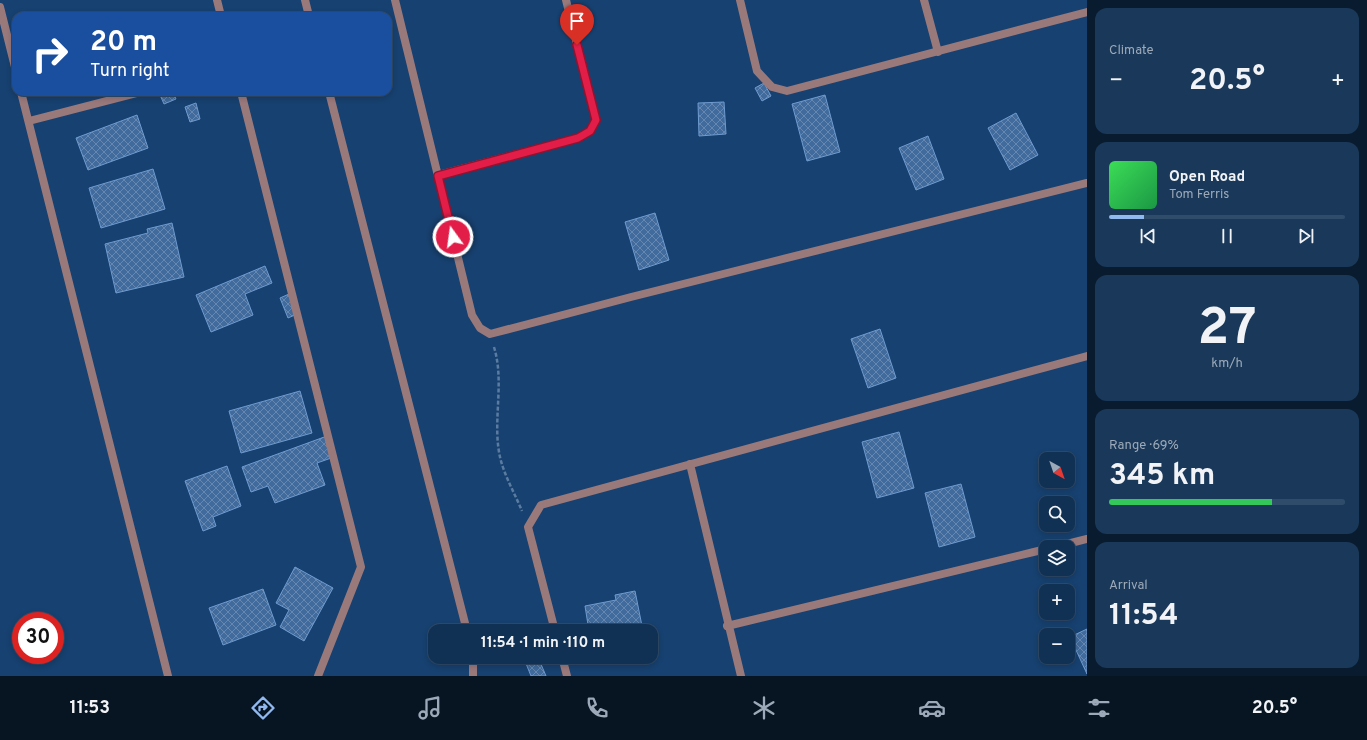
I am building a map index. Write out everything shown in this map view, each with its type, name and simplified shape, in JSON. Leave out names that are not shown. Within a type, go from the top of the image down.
[{"type":"street","points":[[217,0],[220,12]]},
{"type":"street","points":[[306,0],[309,12]]},
{"type":"street","points":[[395,0],[472,315],[480,328],[490,334],[1087,182]]},
{"type":"street","points":[[438,176],[578,138],[590,131],[596,120],[566,0]]},
{"type":"street","points":[[740,0],[757,71],[772,87],[787,91],[1087,12]]},
{"type":"street","points":[[924,0],[938,52]]},
{"type":"street","points":[[0,7],[12,55]]},
{"type":"street","points":[[22,96],[168,676]]},
{"type":"street","points":[[29,121],[126,96]]},
{"type":"street","points":[[241,96],[361,567],[318,676]]},
{"type":"street","points":[[329,96],[465,624]]},
{"type":"street","points":[[553,624],[528,527],[541,504],[1087,356]]},
{"type":"street","points":[[690,464],[727,626],[741,676]]},
{"type":"street","points":[[1075,542],[1087,539]]},
{"type":"street","points":[[727,626],[1039,551]]},
{"type":"street","points":[[473,664],[473,676]]},
{"type":"street","points":[[564,664],[567,676]]},
{"type":"path","points":[[490,334],[499,364],[497,417],[500,457],[528,527]]},
{"type":"building","points":[[764,83],[771,96],[762,101],[755,88]]},
{"type":"building","points":[[825,95],[840,152],[807,161],[792,104]]},
{"type":"building","points":[[160,96],[175,96],[176,99],[164,104]]},
{"type":"building","points":[[724,102],[726,134],[699,136],[698,103]]},
{"type":"building","points":[[196,103],[200,119],[190,122],[185,107]]},
{"type":"building","points":[[1016,113],[1038,155],[1010,170],[988,128]]},
{"type":"building","points":[[137,115],[148,148],[88,170],[76,138]]},
{"type":"building","points":[[928,136],[944,179],[916,190],[899,148]]},
{"type":"building","points":[[153,169],[165,209],[101,228],[89,188]]},
{"type":"building","points":[[655,213],[669,260],[639,270],[625,222]]},
{"type":"building","points":[[172,223],[184,277],[116,293],[105,244],[148,233],[147,229]]},
{"type":"building","points":[[265,266],[272,283],[245,294],[253,315],[211,332],[196,295]]},
{"type":"building","points":[[289,294],[297,314],[288,318],[280,298]]},
{"type":"building","points":[[880,329],[896,378],[868,388],[851,339]]},
{"type":"building","points":[[300,391],[312,433],[241,453],[229,411]]},
{"type":"building","points":[[899,432],[914,488],[877,498],[862,442]]},
{"type":"building","points":[[327,436],[334,457],[317,463],[325,485],[275,503],[268,486],[251,492],[242,467]]},
{"type":"building","points":[[227,466],[241,506],[213,517],[216,526],[203,531],[185,481]]},
{"type":"building","points":[[961,484],[975,537],[939,547],[925,493]]},
{"type":"building","points":[[295,567],[333,588],[304,641],[280,627],[289,610],[276,603]]},
{"type":"building","points":[[263,589],[276,625],[223,645],[209,608]]},
{"type":"building","points":[[635,591],[642,624],[588,624],[585,606],[616,600],[615,595]]},
{"type":"building","points":[[1087,629],[1087,674],[1075,648],[1075,635]]},
{"type":"building","points":[[526,664],[541,664],[546,676],[531,676]]},
{"type":"route","points":[[453,237],[438,176],[578,138],[590,131],[596,120],[577,45]]}]
